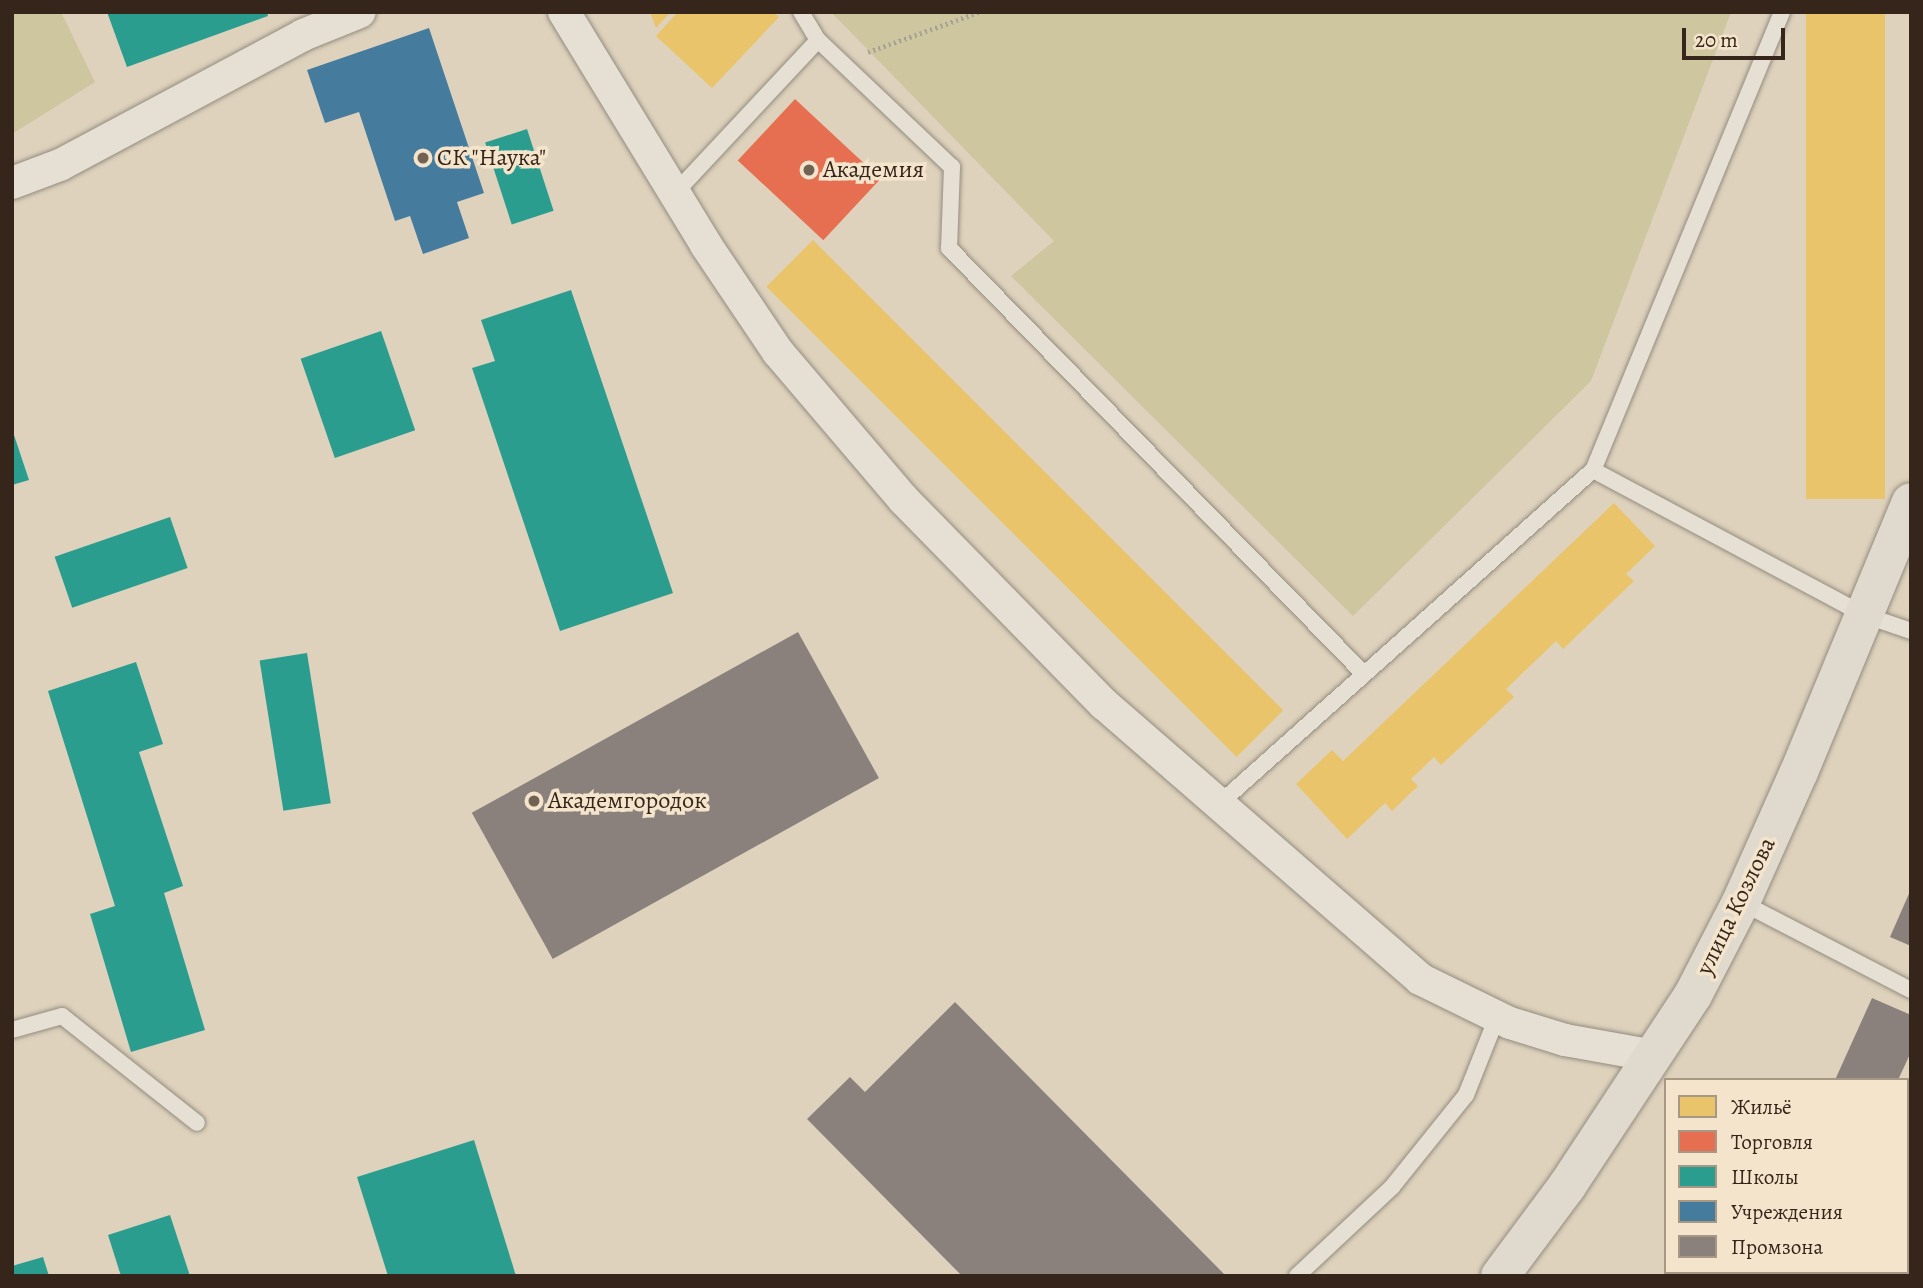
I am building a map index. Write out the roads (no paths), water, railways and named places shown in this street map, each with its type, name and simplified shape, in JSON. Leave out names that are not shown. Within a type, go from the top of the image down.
[{"type":"main road","name":"улица Козлова","points":[[1500,1276],[1655,1056],[1741,902],[1911,502]]},
{"type":"street","points":[[12,183],[60,165],[291,42],[360,12]]},
{"type":"street","points":[[564,12],[675,193],[778,352],[904,500],[1104,704],[1410,971],[1497,1017],[1565,1040],[1655,1056]]},
{"type":"lane","points":[[801,12],[818,40],[952,167],[948,248],[1363,673]]},
{"type":"lane","points":[[1219,804],[1593,470],[1782,12]]},
{"type":"lane","points":[[675,193],[818,40]]},
{"type":"lane","points":[[1593,470],[1864,615],[1911,631]]},
{"type":"lane","points":[[1741,902],[1911,990]]},
{"type":"lane","points":[[12,1030],[62,1016],[197,1123]]},
{"type":"lane","points":[[1297,1276],[1392,1188],[1466,1095],[1497,1017]]},
{"type":"place","name":"СК \"Наука\"","points":[[423,158]]},
{"type":"place","name":"Академия","points":[[809,170]]},
{"type":"place","name":"Академгородок","points":[[534,801]]}]
